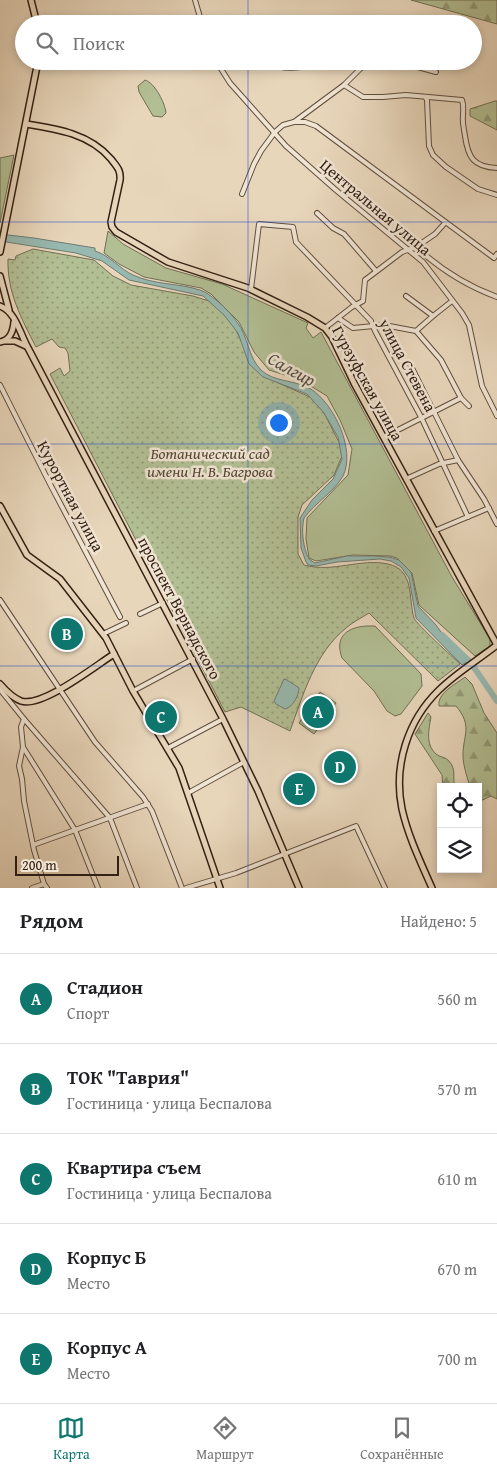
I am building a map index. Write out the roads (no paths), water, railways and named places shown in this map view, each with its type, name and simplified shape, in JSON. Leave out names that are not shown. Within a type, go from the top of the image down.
[{"type":"main road","points":[[31,0],[35,15]]},
{"type":"main road","points":[[0,252],[36,70]]},
{"type":"main road","name":"Гурзуфская улица","points":[[26,124],[70,132],[88,140],[109,156],[121,173],[111,222],[116,232],[168,262],[251,289],[325,328],[332,337],[406,480],[497,645]]},
{"type":"main road","name":"проспект Вернадского","points":[[0,276],[14,322],[193,659],[244,762],[299,888]]},
{"type":"main road","points":[[0,306],[11,313]]},
{"type":"main road","points":[[2,341],[10,336],[14,329],[14,322]]},
{"type":"main road","points":[[2,341],[15,341],[27,346]]},
{"type":"main road","points":[[0,506],[27,555],[60,578],[104,634],[133,691],[179,768],[220,888]]},
{"type":"main road","points":[[432,888],[402,809],[400,790],[402,763],[407,738],[420,713],[440,689],[497,645]]},
{"type":"main road","points":[[0,684],[22,702],[46,698],[114,654]]},
{"type":"street","points":[[195,0],[199,15]]},
{"type":"street","name":"Центральная улица","points":[[222,70],[230,83],[286,146],[423,262],[462,314],[468,325],[482,386],[497,416]]},
{"type":"street","points":[[294,122],[344,85],[359,70]]},
{"type":"street","points":[[429,70],[436,72]]},
{"type":"street","points":[[344,85],[363,97],[406,95],[462,100],[468,152],[472,158],[487,168],[497,168]]},
{"type":"street","points":[[425,97],[427,100],[429,146],[433,155],[446,167],[478,189],[497,195]]},
{"type":"street","points":[[242,194],[257,157],[274,132],[283,125],[305,122],[316,126],[494,258],[497,254]]},
{"type":"street","points":[[317,213],[333,228],[344,234],[376,270]]},
{"type":"street","points":[[325,328],[363,301],[365,280],[376,270],[402,252],[416,248],[435,234],[445,223]]},
{"type":"street","name":"улица Стевена","points":[[251,289],[259,224],[293,227],[296,242],[371,320],[444,463],[468,516]]},
{"type":"street","points":[[402,252],[403,244]]},
{"type":"street","points":[[414,254],[416,248]]},
{"type":"street","points":[[416,248],[435,264],[478,290],[497,297]]},
{"type":"street","points":[[406,296],[433,316]]},
{"type":"street","points":[[416,331],[452,301]]},
{"type":"street","points":[[338,318],[354,328],[384,325],[416,331],[441,360],[468,406]]},
{"type":"street","points":[[410,364],[458,460],[497,524]]},
{"type":"street","name":"Курортная улица","points":[[0,385],[120,617]]},
{"type":"street","points":[[384,437],[434,410],[462,398]]},
{"type":"street","points":[[406,480],[444,463],[458,460]]},
{"type":"street","points":[[434,531],[489,508]]},
{"type":"street","points":[[0,600],[95,742],[148,804],[182,888]]},
{"type":"street","points":[[140,614],[163,603]]},
{"type":"street","points":[[104,634],[126,623]]},
{"type":"street","points":[[133,691],[193,659]]},
{"type":"street","points":[[0,684],[2,692],[110,818],[137,888]]},
{"type":"street","points":[[24,718],[21,727],[22,747],[19,766],[33,845],[46,886],[32,888]]},
{"type":"street","points":[[168,748],[223,719]]},
{"type":"street","points":[[22,747],[76,830],[98,888]]},
{"type":"street","points":[[188,793],[244,762]]},
{"type":"street","points":[[33,845],[148,804]]},
{"type":"street","points":[[186,888],[236,873],[356,826],[386,888]]},
{"type":"water","points":[[0,234],[95,248],[95,251],[133,275],[149,281],[200,290],[210,295],[220,304],[241,328],[253,359],[261,370],[272,377],[305,386],[320,396],[335,416],[345,441],[347,454],[343,476],[335,487],[304,518],[303,539],[309,559],[315,563],[347,556],[389,557],[399,560],[411,572],[418,606],[436,625],[454,650],[464,657],[471,659],[462,665],[416,618],[409,578],[401,567],[391,561],[380,559],[337,562],[316,566],[308,565],[301,548],[300,518],[312,500],[333,479],[342,459],[338,437],[324,413],[307,394],[263,377],[249,364],[238,333],[224,315],[203,296],[129,280],[102,261],[76,253],[0,241]]},
{"type":"water","points":[[284,679],[299,688],[298,694],[291,706],[285,709],[274,701]]},
{"type":"waterway","name":"Салгир","points":[[442,635],[471,663],[497,701]]},
{"type":"place","name":"ТОК \"Таврия\"","points":[[67,634]]},
{"type":"place","name":"Стадион","points":[[318,712]]},
{"type":"place","name":"Квартира съем","points":[[161,717]]},
{"type":"place","name":"Корпус Б","points":[[340,767]]},
{"type":"place","name":"Корпус А","points":[[299,789]]},
{"type":"park label","name":"Ботанический сад имени Н. В. Багрова","points":[[210,462]]}]
